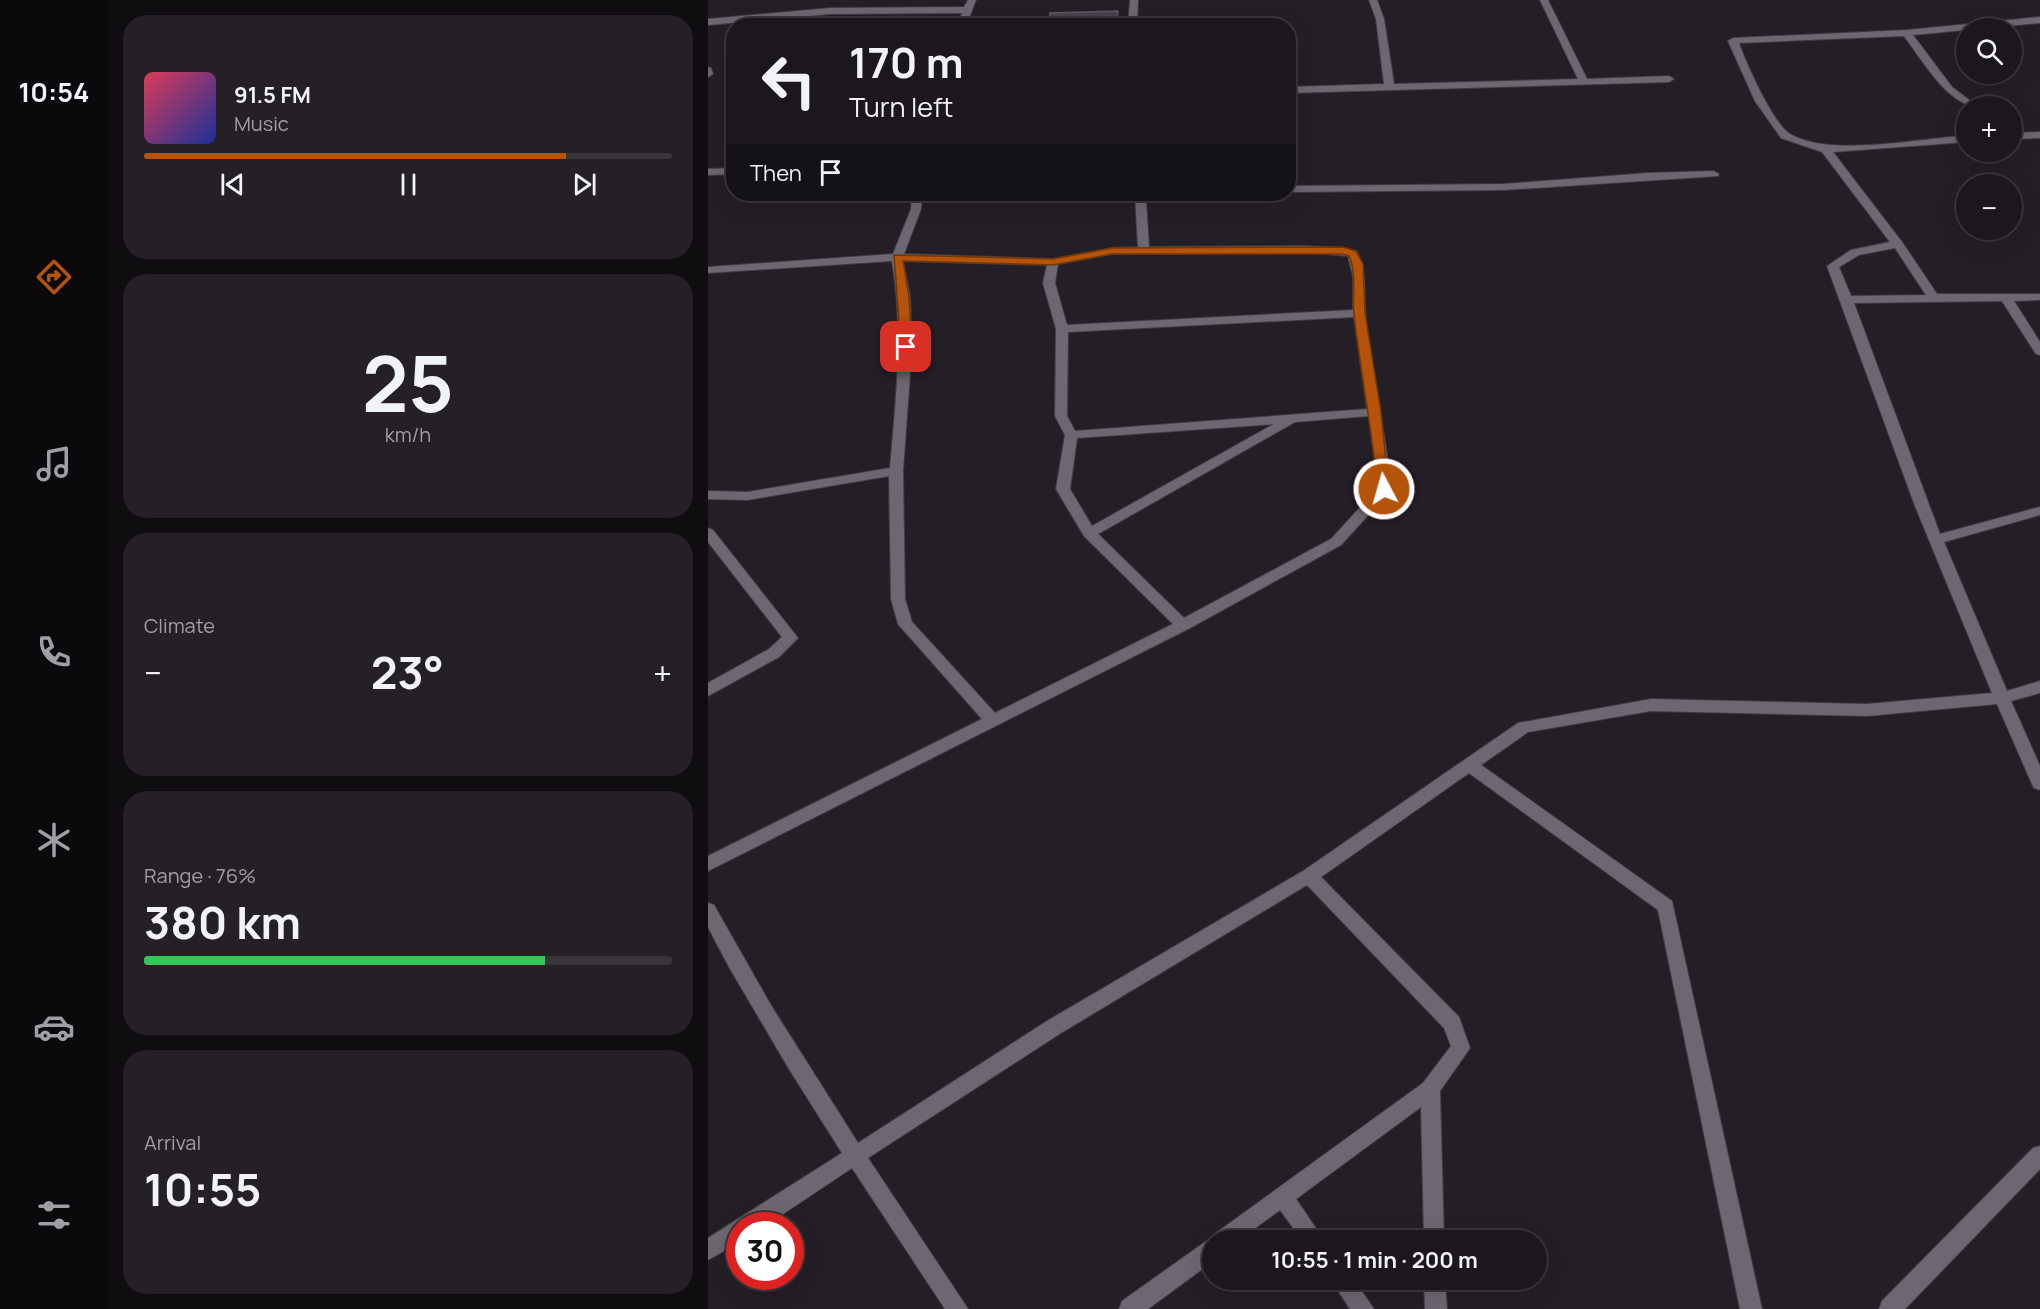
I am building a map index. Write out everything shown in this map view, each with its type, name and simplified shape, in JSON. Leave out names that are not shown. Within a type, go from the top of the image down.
[{"type":"street","points":[[964,18],[972,0]]},
{"type":"street","points":[[1133,18],[1134,0]]},
{"type":"street","points":[[1373,0],[1380,19],[1389,86]]},
{"type":"street","points":[[1544,0],[1584,82]]},
{"type":"street","points":[[752,18],[830,11],[907,8],[968,10]]},
{"type":"street","points":[[708,22],[726,20]]},
{"type":"street","points":[[1956,140],[1826,150],[1785,136],[1760,101],[1744,69],[1734,41],[1907,33],[2040,20]]},
{"type":"street","points":[[1907,33],[1949,89],[1958,96]]},
{"type":"street","points":[[1296,90],[1669,79]]},
{"type":"street","points":[[2022,136],[2040,135]]},
{"type":"street","points":[[1826,150],[1898,243],[1934,298]]},
{"type":"street","points":[[708,172],[726,171]]},
{"type":"street","points":[[1296,189],[1504,187],[1648,176],[1714,174]]},
{"type":"street","points":[[917,201],[916,209],[897,257],[904,297],[906,347],[896,471],[898,599],[905,624],[993,720]]},
{"type":"street","points":[[1141,201],[1144,250]]},
{"type":"street","points":[[1898,243],[1845,255],[1833,266],[1936,540],[2001,698],[2040,784]]},
{"type":"street","points":[[708,270],[897,257],[1053,262],[1112,251],[1343,250],[1353,254],[1358,264],[1359,313],[1376,412],[1384,489],[1336,542],[1183,625],[708,864]]},
{"type":"street","points":[[1053,262],[1049,283],[1062,329],[1060,416],[1071,435],[1063,489],[1089,533],[1183,625]]},
{"type":"street","points":[[1847,300],[2040,297]]},
{"type":"street","points":[[2006,298],[2040,351]]},
{"type":"street","points":[[1062,329],[1359,313]]},
{"type":"street","points":[[1071,435],[1376,412]]},
{"type":"street","points":[[1089,533],[1294,418]]},
{"type":"street","points":[[708,495],[747,496],[896,471]]},
{"type":"street","points":[[1936,540],[2040,511]]},
{"type":"street","points":[[708,533],[791,638],[774,652],[708,690]]},
{"type":"street","points":[[767,1212],[1054,1027],[1310,876],[1524,727],[1651,705],[1867,710],[2001,698],[2040,687]]},
{"type":"street","points":[[1469,765],[1666,906],[1751,1309]]},
{"type":"street","points":[[1237,1230],[1430,1089],[1461,1048],[1452,1023],[1310,876]]},
{"type":"street","points":[[708,910],[739,969],[855,1155],[957,1309]]},
{"type":"street","points":[[1430,1089],[1434,1230]]},
{"type":"street","points":[[1890,1309],[2040,1155]]},
{"type":"street","points":[[1283,1197],[1307,1230]]},
{"type":"street","points":[[708,1250],[726,1239]]},
{"type":"street","points":[[1130,1309],[1202,1256]]},
{"type":"street","points":[[1349,1290],[1363,1309]]},
{"type":"street","points":[[1435,1290],[1436,1309]]},
{"type":"building","points":[[1118,11],[1117,18],[1049,18],[1050,13]]},
{"type":"route","points":[[906,347],[904,297],[897,257],[1053,262],[1112,251],[1343,250],[1353,254],[1358,264],[1359,313],[1376,412],[1384,489]]}]
